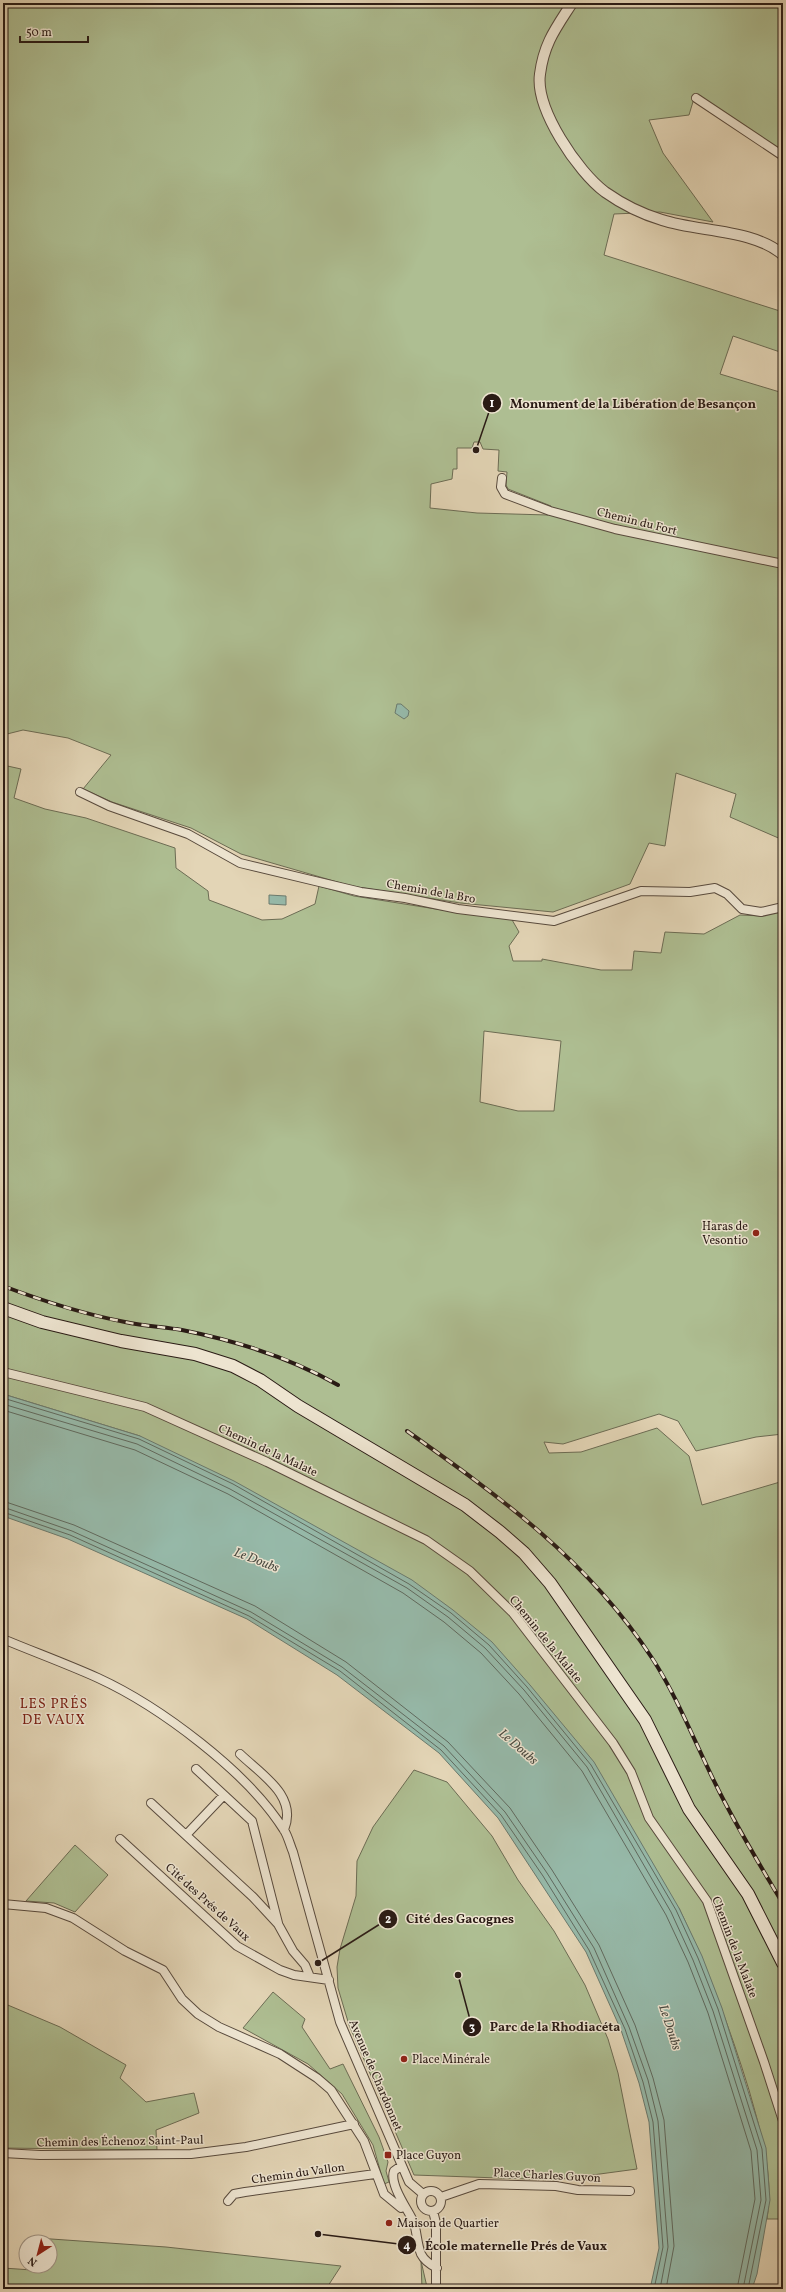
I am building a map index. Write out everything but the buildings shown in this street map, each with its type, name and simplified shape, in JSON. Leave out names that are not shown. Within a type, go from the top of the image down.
[{"type":"main road","points":[[3,1308],[42,1322],[127,1342],[195,1354],[233,1366],[260,1380],[298,1406],[465,1505],[500,1532],[524,1553],[550,1583],[645,1720],[689,1809],[748,1894],[783,1962]]},
{"type":"street","points":[[572,3],[548,40],[540,75],[547,111],[564,142],[590,180],[632,208],[662,221],[732,234],[754,240],[777,249],[783,254]]},
{"type":"street","points":[[696,98],[783,156]]},
{"type":"street","name":"Chemin du Fort","points":[[502,478],[501,487],[505,494],[550,511],[677,543],[783,564]]},
{"type":"street","name":"Chemin de la Bro","points":[[80,792],[109,806],[188,834],[240,862],[361,892],[404,898],[458,909],[554,921],[641,891],[679,892],[715,888],[727,894],[742,909],[761,912],[783,907]]},
{"type":"street","name":"Chemin de la Malate","points":[[3,1372],[145,1407],[267,1462],[426,1540],[470,1571],[513,1613],[613,1743],[631,1772],[649,1818],[708,1901],[783,2121]]},
{"type":"street","name":"Avenue de Chardonnet","points":[[3,1639],[98,1678],[161,1714],[254,1791],[284,1830],[293,1852],[340,2022],[401,2166],[409,2182],[423,2194]]},
{"type":"street","points":[[240,1754],[280,1792],[288,1808],[289,1816],[284,1830]]},
{"type":"street","points":[[196,1769],[252,1821],[278,1924]]},
{"type":"street","points":[[186,1835],[224,1795]]},
{"type":"street","points":[[151,1802],[253,1897],[278,1924],[293,1951],[305,1965],[310,1977]]},
{"type":"street","name":"Cité des Prés de Vaux","points":[[120,1839],[237,1946],[280,1970],[329,1980]]},
{"type":"street","points":[[3,1904],[46,1908],[73,1918],[125,1951],[163,1970],[182,1999],[198,2014],[219,2027],[280,2054],[317,2078],[331,2090],[364,2141],[375,2174],[384,2194],[396,2207],[401,2208],[404,2206]]},
{"type":"street","name":"Chemin des Échenoz Saint-Paul","points":[[3,2153],[40,2155],[191,2154],[246,2147],[354,2124]]},
{"type":"street","points":[[401,2166],[392,2174],[404,2206],[413,2222],[421,2254],[430,2264],[437,2268]]},
{"type":"street","name":"Chemin du Vallon","points":[[228,2201],[234,2194],[375,2174]]},
{"type":"street","name":"Place Charles Guyon","points":[[441,2197],[479,2184],[556,2186],[578,2190],[630,2191]]},
{"type":"street","points":[[428,2191],[434,2191],[441,2197],[439,2207],[433,2211],[423,2208],[421,2201],[423,2194],[428,2191]]},
{"type":"street","points":[[433,2211],[436,2223],[436,2289]]},
{"type":"shaded area","points":[[3,3],[783,3],[783,151],[695,95],[689,115],[649,120],[663,153],[713,222],[660,212],[614,214],[604,255],[783,312],[783,353],[733,336],[720,374],[783,393],[783,840],[730,817],[736,794],[676,773],[665,846],[649,843],[630,884],[553,912],[460,903],[351,886],[241,854],[191,828],[112,802],[83,789],[111,755],[68,738],[23,730],[3,735]],"holes":[[[474,442],[480,442],[483,449],[499,450],[498,471],[507,472],[506,485],[508,489],[551,506],[548,515],[477,513],[430,508],[431,484],[452,479],[453,469],[457,469],[457,448],[472,448]]]},
{"type":"shaded area","points":[[3,765],[21,769],[14,798],[45,809],[86,818],[175,848],[176,868],[208,891],[209,900],[262,920],[282,919],[315,904],[319,886],[354,896],[461,913],[511,918],[519,932],[509,946],[513,961],[542,961],[542,959],[601,970],[632,970],[634,951],[661,953],[665,932],[704,934],[740,915],[762,916],[783,908],[783,1434],[756,1437],[696,1451],[678,1421],[659,1414],[563,1444],[544,1442],[549,1453],[581,1452],[657,1428],[689,1456],[702,1505],[780,1482],[780,1477],[783,1477],[783,2219],[767,2219],[769,2202],[768,2170],[762,2138],[749,2090],[717,1998],[679,1908],[140,1436],[3,1394]],"holes":[[[484,1031],[561,1041],[554,1111],[518,1111],[480,1102]]]},
{"type":"shaded area","points":[[414,1770],[447,1782],[492,1836],[518,1880],[554,1931],[585,1985],[608,2039],[618,2073],[637,2169],[555,2180],[414,2175],[349,2025],[338,1988],[337,1967],[340,1949],[356,1896],[357,1861],[373,1827]]},
{"type":"shaded area","points":[[75,1845],[108,1875],[75,1912],[54,1903],[26,1901]]},
{"type":"shaded area","points":[[273,1992],[305,2019],[302,2027],[330,2069],[343,2064],[379,2137],[388,2162],[386,2171],[389,2182],[384,2184],[373,2145],[342,2094],[308,2064],[243,2028]]},
{"type":"shaded area","points":[[3,2003],[60,2027],[126,2065],[120,2078],[146,2102],[194,2093],[199,2113],[156,2130],[157,2150],[3,2148]]},
{"type":"shaded area","points":[[58,2239],[166,2247],[341,2266],[326,2289],[3,2289],[3,2268],[18,2269],[18,2274],[58,2274]]},
{"type":"shaded area","points":[[421,2261],[427,2287],[427,2289],[422,2289]]},
{"type":"water","points":[[397,704],[401,704],[409,711],[408,716],[404,719],[395,713]]},
{"type":"water","points":[[269,895],[286,896],[286,905],[269,904]]},
{"type":"water","name":"Le Doubs","points":[[3,1394],[140,1436],[234,1481],[412,1580],[453,1610],[492,1642],[530,1685],[594,1762],[679,1908],[702,1956],[722,2008],[766,2148],[770,2200],[757,2274],[752,2289],[650,2289],[659,2248],[649,2122],[639,2083],[621,2030],[586,1952],[498,1818],[439,1753],[337,1675],[247,1619],[68,1539],[3,1516]]},
{"type":"railway","points":[[3,1286],[48,1302],[109,1319],[182,1330],[223,1339],[282,1358],[338,1385]]},
{"type":"railway","points":[[407,1431],[509,1506],[540,1532],[600,1590],[627,1623],[652,1658],[670,1689],[724,1800],[748,1845],[783,1904]]},
{"type":"place","name":"Monument de la Libération de Besançon","points":[[476,450]]},
{"type":"place","name":"Haras de Vesontio","points":[[756,1233]]},
{"type":"place","name":"Cité des Gacognes","points":[[318,1963]]},
{"type":"place","name":"Parc de la Rhodiacéta","points":[[458,1975]]},
{"type":"place","name":"Place Minérale","points":[[404,2059]]},
{"type":"place","name":"Place Guyon","points":[[388,2155]]},
{"type":"place","name":"Maison de Quartier","points":[[389,2223]]},
{"type":"place","name":"École maternelle Prés de Vaux","points":[[318,2234]]},
{"type":"district","name":"LES PRÉS DE VAUX","points":[[54,1712]]}]
